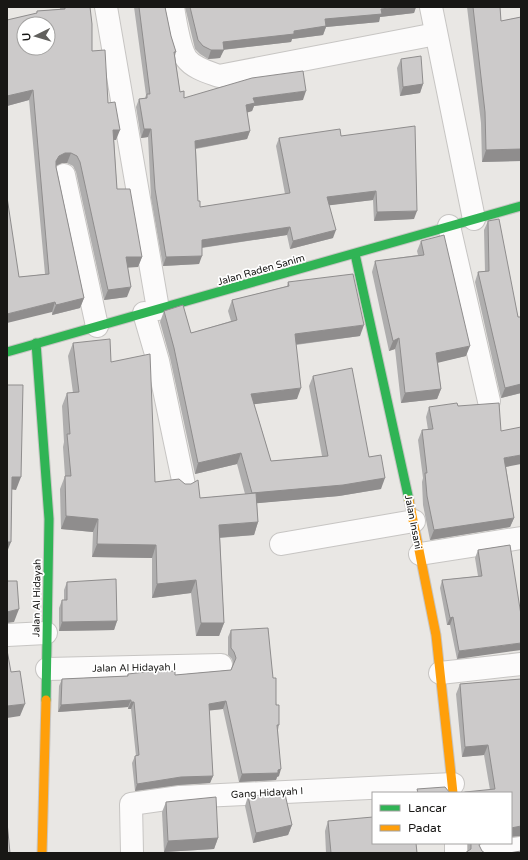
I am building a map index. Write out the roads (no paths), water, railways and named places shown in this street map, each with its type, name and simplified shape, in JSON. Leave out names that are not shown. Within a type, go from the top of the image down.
[{"type":"street","points":[[106,7],[158,361],[184,485]]},
{"type":"street","points":[[173,7],[179,36],[186,58],[202,70],[219,76],[436,34]]},
{"type":"street","points":[[431,7],[474,219]]},
{"type":"street","points":[[64,175],[97,326]]},
{"type":"street","name":"Jalan Raden Sanim","points":[[7,352],[521,206]]},
{"type":"street","points":[[449,226],[489,401]]},
{"type":"street","name":"Jalan Insani","points":[[355,254],[380,360],[414,520],[436,635],[453,788]]},
{"type":"street","name":"Jalan Al Hidayah","points":[[36,344],[49,519],[42,853]]},
{"type":"street","points":[[281,544],[414,520]]},
{"type":"street","points":[[420,554],[521,538]]},
{"type":"street","points":[[7,635],[46,633]]},
{"type":"street","points":[[440,673],[521,664]]},
{"type":"street","name":"Jalan Al Hidayah I","points":[[47,669],[220,665]]},
{"type":"street","name":"Gang Hidayah I","points":[[132,853],[131,804],[180,797],[453,788]]},
{"type":"street","points":[[488,853],[521,848]]}]
